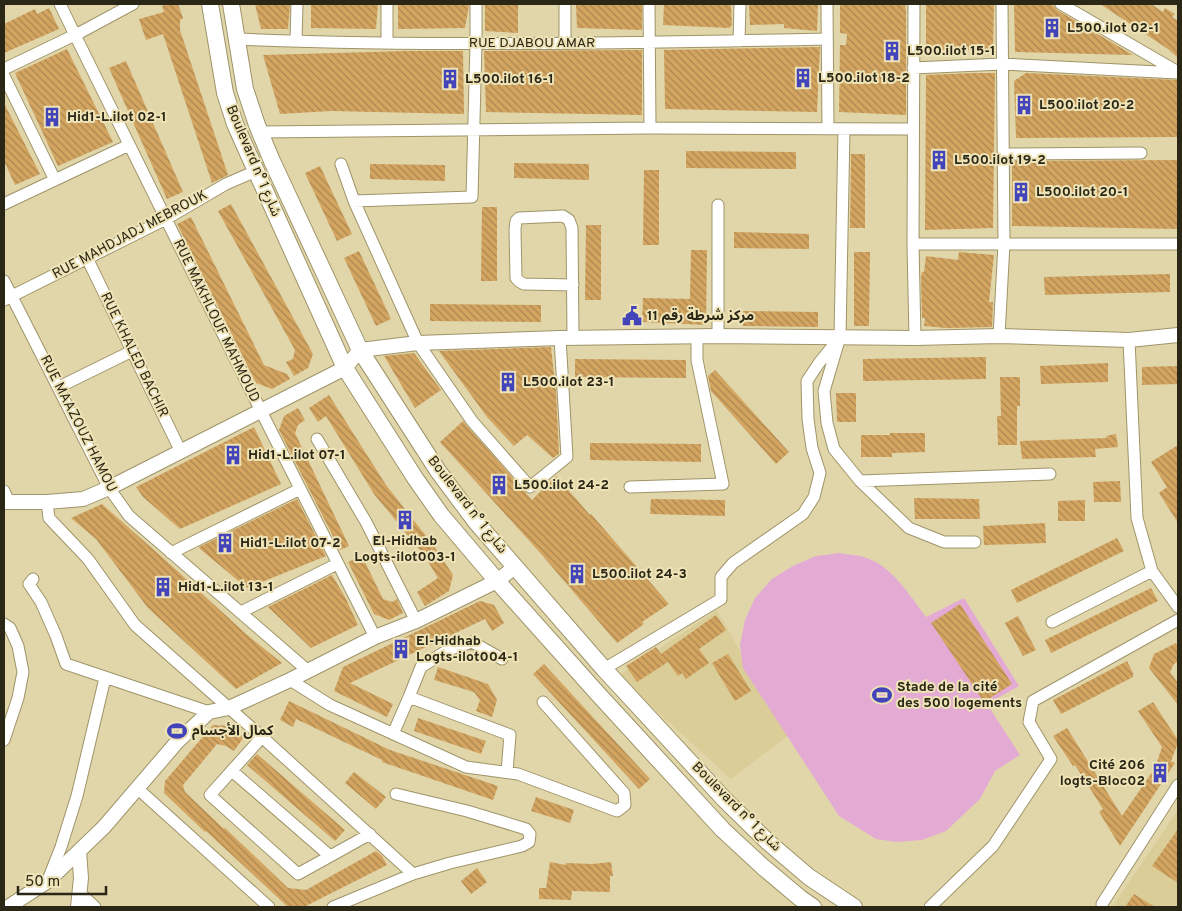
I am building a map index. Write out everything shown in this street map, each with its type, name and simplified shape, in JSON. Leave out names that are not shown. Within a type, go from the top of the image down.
[{"type":"main road","name":"Boulevard n° شارع 1","points":[[210,4],[225,93],[235,124],[346,368],[415,478],[441,515],[497,581],[724,830],[763,867],[813,907]]},
{"type":"main road","name":"Boulevard n° شارع 1","points":[[231,4],[245,89],[276,170],[360,350],[438,471],[476,522],[604,669],[740,815],[808,877],[854,907]]},
{"type":"street","name":"RUE MAKHLOUF MAHMOUD","points":[[60,4],[375,637]]},
{"type":"street","points":[[4,70],[134,4]]},
{"type":"street","points":[[296,41],[297,4]]},
{"type":"street","points":[[387,4],[387,43]]},
{"type":"street","points":[[354,201],[472,197],[476,4]]},
{"type":"street","points":[[565,4],[565,43]]},
{"type":"street","points":[[649,4],[650,128]]},
{"type":"street","points":[[739,41],[740,4]]},
{"type":"street","points":[[827,4],[828,129]]},
{"type":"street","points":[[914,4],[913,244],[915,338]]},
{"type":"street","points":[[999,336],[1004,244],[1002,4]]},
{"type":"street","points":[[1061,4],[1178,72]]},
{"type":"street","name":"RUE DJABOU AMAR","points":[[237,39],[387,43],[827,40]]},
{"type":"street","points":[[914,68],[1002,64],[1178,72]]},
{"type":"street","points":[[4,76],[55,180]]},
{"type":"street","points":[[260,132],[650,128],[913,129]]},
{"type":"street","points":[[844,129],[840,337],[824,391],[827,424],[834,449],[860,481],[909,528],[944,542],[975,542]]},
{"type":"street","points":[[4,204],[130,146]]},
{"type":"street","points":[[1003,154],[1141,153]]},
{"type":"street","points":[[341,164],[354,201],[418,343],[472,421],[530,487],[567,457],[567,338],[573,286],[572,228],[569,220],[563,216],[519,218],[515,229],[516,278],[524,284],[573,286]]},
{"type":"street","name":"RUE MAHDJADJ MEBROUK","points":[[7,298],[166,219],[226,184],[256,171]]},
{"type":"street","points":[[718,205],[718,336]]},
{"type":"street","points":[[913,244],[1178,244]]},
{"type":"street","name":"RUE KHALED BACHIR","points":[[87,258],[181,452]]},
{"type":"street","name":"RUE MAAZOUZ HAMOU","points":[[4,281],[7,298],[58,388],[109,488],[129,516],[308,670]]},
{"type":"street","points":[[6,498],[47,502],[83,499],[109,488],[346,368],[360,350],[418,343],[567,338],[718,336],[915,338],[999,336],[1129,340],[1178,335]]},
{"type":"street","points":[[630,487],[723,484],[697,360],[697,336]]},
{"type":"street","points":[[604,669],[721,599],[721,577],[733,563],[803,514],[814,497],[820,473],[812,448],[806,381],[840,337]]},
{"type":"street","points":[[1129,340],[1137,518],[1152,571],[1178,607]]},
{"type":"street","points":[[58,388],[132,351]]},
{"type":"street","points":[[317,439],[366,522],[416,621]]},
{"type":"street","points":[[860,481],[1050,474]]},
{"type":"street","points":[[171,553],[300,489]]},
{"type":"street","points":[[47,502],[49,518],[88,559],[135,625],[413,874]]},
{"type":"street","points":[[241,612],[337,564]]},
{"type":"street","points":[[33,579],[29,584],[41,602],[66,664],[209,712],[229,708],[375,637],[416,621],[497,581],[516,567]]},
{"type":"street","points":[[1052,622],[1152,571]]},
{"type":"street","points":[[930,907],[994,846],[1051,760],[1029,722],[1033,701],[1178,620]]},
{"type":"street","points":[[4,624],[10,628],[18,646],[23,672],[18,698],[4,740]]},
{"type":"street","points":[[393,734],[421,666],[448,650],[472,642],[502,659]]},
{"type":"street","points":[[48,881],[77,796],[105,678]]},
{"type":"street","points":[[290,680],[330,705],[466,767],[518,774],[617,811],[625,805],[624,793],[543,702]]},
{"type":"street","points":[[409,697],[510,735],[507,772]]},
{"type":"street","points":[[8,907],[48,881],[104,827],[177,742],[209,712]]},
{"type":"street","points":[[262,737],[210,795],[298,874],[370,834]]},
{"type":"street","points":[[232,771],[330,856]]},
{"type":"street","points":[[1102,904],[1178,785]]},
{"type":"street","points":[[137,788],[269,907]]},
{"type":"street","points":[[333,907],[413,874],[522,846],[529,842],[530,834],[526,829],[475,813],[396,794]]},
{"type":"street","points":[[78,907],[81,878],[79,851]]},
{"type":"street","points":[[80,893],[95,907]]},
{"type":"shaded area","name":"Stade de la cité des 500 logements","points":[[840,553],[864,557],[884,567],[900,582],[926,617],[964,598],[1019,686],[987,704],[1020,755],[995,771],[980,799],[946,831],[922,840],[896,842],[876,839],[839,816],[743,668],[740,645],[745,620],[755,598],[772,579],[793,566],[816,556]]},
{"type":"shaded area","points":[[717,610],[763,692],[790,734],[731,779],[618,676]]},
{"type":"shaded area","points":[[1178,810],[1178,907],[1112,907]]},
{"type":"building","points":[[178,4],[183,18],[180,20],[180,30],[228,175],[212,183],[163,34],[146,40],[139,19],[164,12],[162,6]]},
{"type":"building","points":[[255,4],[290,4],[288,29],[261,29]]},
{"type":"building","points":[[311,4],[378,4],[376,29],[311,28]]},
{"type":"building","points":[[398,4],[469,4],[465,28],[398,29]]},
{"type":"building","points":[[485,4],[518,4],[518,33],[485,31]]},
{"type":"building","points":[[576,4],[642,4],[642,30],[577,28]]},
{"type":"building","points":[[664,4],[731,4],[732,25],[729,28],[663,25]]},
{"type":"building","points":[[749,4],[818,4],[817,31],[784,28],[784,24],[750,25]]},
{"type":"building","name":"L500.ilot 15-1","points":[[840,4],[905,4],[906,115],[839,112],[840,45],[846,45],[847,34],[840,33]]},
{"type":"building","points":[[926,4],[994,4],[993,50],[926,50]]},
{"type":"building","name":"L500.ilot 02-1","points":[[1014,4],[1050,4],[1133,55],[1015,52]]},
{"type":"building","points":[[1100,4],[1151,4],[1163,12],[1165,8],[1175,14],[1172,17],[1178,21],[1178,58],[1168,49]]},
{"type":"building","points":[[49,8],[59,29],[4,53],[4,24],[35,9],[37,14]]},
{"type":"building","name":"L500.ilot 18-2","points":[[820,47],[817,112],[665,109],[664,50]]},
{"type":"building","name":"Hid1-L.ilot 02-1","points":[[67,49],[113,142],[58,166],[15,73]]},
{"type":"building","points":[[642,50],[642,115],[486,112],[484,51]]},
{"type":"building","name":"L500.ilot 16-1","points":[[463,51],[464,114],[331,111],[280,114],[263,55]]},
{"type":"building","points":[[126,61],[183,192],[167,199],[109,68]]},
{"type":"building","name":"L500.ilot 19-2","points":[[995,73],[993,228],[925,230],[926,75]]},
{"type":"building","name":"L500.ilot 20-2","points":[[1026,73],[1178,80],[1178,137],[1016,138],[1014,81]]},
{"type":"building","points":[[4,103],[40,174],[15,185],[4,161]]},
{"type":"building","points":[[686,151],[796,152],[796,169],[686,168]]},
{"type":"building","points":[[851,154],[865,154],[865,228],[850,228]]},
{"type":"building","name":"L500.ilot 20-1","points":[[1178,160],[1178,229],[1012,226],[1012,161]]},
{"type":"building","points":[[514,163],[589,164],[589,180],[514,178]]},
{"type":"building","points":[[370,164],[445,165],[445,181],[370,179]]},
{"type":"building","points":[[320,166],[352,234],[337,241],[305,173]]},
{"type":"building","points":[[644,170],[659,170],[659,245],[643,245]]},
{"type":"building","points":[[231,204],[313,354],[308,368],[294,376],[286,362],[293,359],[295,350],[218,211]]},
{"type":"building","points":[[482,207],[497,207],[497,281],[481,281]]},
{"type":"building","points":[[191,217],[264,365],[287,374],[290,379],[272,389],[256,383],[177,224]]},
{"type":"building","points":[[586,225],[601,225],[601,300],[585,300]]},
{"type":"building","points":[[734,232],[809,234],[809,249],[734,248]]},
{"type":"building","points":[[691,250],[707,250],[706,325],[642,322],[643,298],[690,299]]},
{"type":"building","points":[[359,251],[391,319],[376,326],[344,258]]},
{"type":"building","points":[[854,252],[870,252],[869,326],[854,326]]},
{"type":"building","points":[[959,252],[994,255],[989,302],[993,302],[992,327],[946,328],[924,326],[925,318],[922,318],[921,277],[922,272],[924,272],[926,256],[958,260]]},
{"type":"building","points":[[1170,274],[1170,292],[1045,295],[1044,277]]},
{"type":"building","points":[[430,304],[541,305],[541,322],[430,321]]},
{"type":"building","points":[[743,311],[818,312],[818,327],[743,326]]},
{"type":"building","name":"L500.ilot 23-1","points":[[551,347],[556,393],[559,454],[553,458],[527,435],[514,446],[487,417],[439,351]]},
{"type":"building","points":[[414,353],[441,390],[415,408],[384,356]]},
{"type":"building","points":[[986,357],[986,379],[863,381],[863,359]]},
{"type":"building","points":[[575,359],[686,360],[686,378],[575,377]]},
{"type":"building","points":[[1108,363],[1108,382],[1041,384],[1040,366]]},
{"type":"building","points":[[1178,366],[1178,384],[1142,385],[1142,367]]},
{"type":"building","points":[[715,370],[789,452],[776,464],[711,391],[708,376]]},
{"type":"building","points":[[1000,377],[1020,377],[1020,406],[1017,406],[1017,445],[998,445],[997,416],[1001,416]]},
{"type":"building","points":[[836,393],[856,393],[856,422],[837,422]]},
{"type":"building","name":"El-Hidhab Logts-ilot003-1","points":[[329,395],[386,485],[434,546],[453,575],[449,591],[425,606],[417,592],[438,578],[424,555],[374,494],[326,416],[318,422],[309,408]]},
{"type":"building","points":[[298,408],[305,420],[298,425],[295,433],[349,546],[340,550],[279,430],[284,416]]},
{"type":"building","points":[[463,421],[532,500],[556,476],[669,604],[642,622],[644,624],[617,643],[542,555],[440,442]]},
{"type":"building","name":"Hid1-L.ilot 07-1","points":[[254,427],[281,484],[180,529],[143,497],[136,487]]},
{"type":"building","points":[[890,433],[925,433],[925,452],[892,453],[892,457],[861,457],[861,435],[890,435]]},
{"type":"building","points":[[1116,434],[1118,447],[1095,449],[1096,457],[1022,459],[1020,441],[1107,438],[1106,436]]},
{"type":"building","points":[[590,443],[701,444],[701,462],[590,460]]},
{"type":"building","points":[[1178,445],[1178,523],[1159,493],[1167,487],[1151,462]]},
{"type":"building","points":[[1120,481],[1121,502],[1094,502],[1093,482]]},
{"type":"building","points":[[914,498],[979,499],[980,519],[915,519]]},
{"type":"building","name":"Hid1-L.ilot 07-2","points":[[297,499],[326,556],[247,588],[200,549],[199,547]]},
{"type":"building","points":[[651,499],[725,500],[725,516],[650,514]]},
{"type":"building","points":[[1085,500],[1085,521],[1058,521],[1058,501]]},
{"type":"building","name":"Hid1-L.ilot 13-1","points":[[102,504],[246,634],[282,663],[236,689],[148,608],[96,539],[71,518]]},
{"type":"building","points":[[1045,523],[1046,543],[984,545],[983,526]]},
{"type":"building","points":[[1117,538],[1124,551],[1017,603],[1011,590]]},
{"type":"building","points":[[362,556],[383,599],[392,602],[397,599],[403,613],[389,620],[374,614],[348,562]]},
{"type":"building","points":[[332,575],[358,625],[311,648],[268,607]]},
{"type":"building","points":[[1151,588],[1158,601],[1051,653],[1045,640]]},
{"type":"building","name":"El-Hidhab Logts-ilot004-1","points":[[480,601],[494,605],[504,623],[492,631],[485,619],[350,683],[393,704],[387,717],[334,691],[343,667]]},
{"type":"building","points":[[960,604],[1012,684],[984,702],[931,623]]},
{"type":"building","points":[[716,615],[726,630],[699,649],[709,663],[686,679],[682,673],[678,676],[668,662],[637,682],[626,666],[656,647],[661,654]]},
{"type":"building","points":[[1018,616],[1036,650],[1023,656],[1005,623]]},
{"type":"building","points":[[1176,643],[1178,661],[1170,672],[1178,683],[1178,705],[1149,668],[1154,654]]},
{"type":"building","points":[[728,654],[751,691],[735,701],[712,663]]},
{"type":"building","points":[[1127,661],[1133,677],[1061,714],[1053,700]]},
{"type":"building","points":[[544,664],[650,779],[639,789],[533,674]]},
{"type":"building","points":[[438,667],[488,684],[497,700],[492,717],[476,711],[480,700],[474,692],[434,680]]},
{"type":"building","points":[[289,701],[390,750],[498,786],[493,800],[382,762],[382,760],[296,719],[293,727],[280,720]]},
{"type":"building","name":"Cité 206 logts-Bloc02","points":[[1153,702],[1178,740],[1171,761],[1175,763],[1120,846],[1099,812],[1103,809],[1075,765],[1073,766],[1053,736],[1067,728],[1122,816],[1155,768],[1162,747],[1138,711]]},
{"type":"building","points":[[418,718],[486,741],[481,754],[414,731]]},
{"type":"building","points":[[213,725],[230,726],[244,737],[234,751],[226,746],[217,744],[183,785],[185,792],[288,888],[306,890],[376,851],[382,856],[387,865],[304,907],[288,907],[164,793],[165,781]]},
{"type":"building","points":[[257,754],[345,830],[335,841],[247,765]]},
{"type":"building","points":[[354,772],[386,797],[376,809],[345,783]]},
{"type":"building","points":[[536,797],[574,810],[570,823],[531,811]]},
{"type":"building","points":[[1178,829],[1178,883],[1152,866]]},
{"type":"building","points":[[550,862],[566,865],[566,863],[592,864],[611,862],[613,876],[610,876],[610,892],[572,891],[571,900],[539,899],[539,888],[546,888]]},
{"type":"building","points":[[477,868],[487,882],[471,894],[461,881]]},
{"type":"building","points":[[1134,894],[1155,907],[1125,907]]},
{"type":"place","name":"L500.ilot 02-1","points":[[1052,28]]},
{"type":"place","name":"L500.ilot 15-1","points":[[892,51]]},
{"type":"place","name":"L500.ilot 18-2","points":[[803,78]]},
{"type":"place","name":"L500.ilot 16-1","points":[[450,79]]},
{"type":"place","name":"L500.ilot 20-2","points":[[1024,105]]},
{"type":"place","name":"Hid1-L.ilot 02-1","points":[[52,117]]},
{"type":"place","name":"L500.ilot 19-2","points":[[939,160]]},
{"type":"place","name":"L500.ilot 20-1","points":[[1021,192]]},
{"type":"place","name":"مركز شرطة رقم 11","points":[[632,316]]},
{"type":"place","name":"L500.ilot 23-1","points":[[508,382]]},
{"type":"place","name":"Hid1-L.ilot 07-1","points":[[233,455]]},
{"type":"place","name":"L500.ilot 24-2","points":[[499,485]]},
{"type":"place","name":"El-Hidhab Logts-ilot003-1","points":[[405,520]]},
{"type":"place","name":"Hid1-L.ilot 07-2","points":[[225,543]]},
{"type":"place","name":"L500.ilot 24-3","points":[[577,574]]},
{"type":"place","name":"Hid1-L.ilot 13-1","points":[[163,587]]},
{"type":"place","name":"El-Hidhab Logts-ilot004-1","points":[[401,649]]},
{"type":"place","name":"Stade de la cité des 500 logements","points":[[882,695]]},
{"type":"place","name":"كمال الأجسام","points":[[177,731]]},
{"type":"place","name":"Cité 206 logts-Bloc02","points":[[1160,773]]}]
